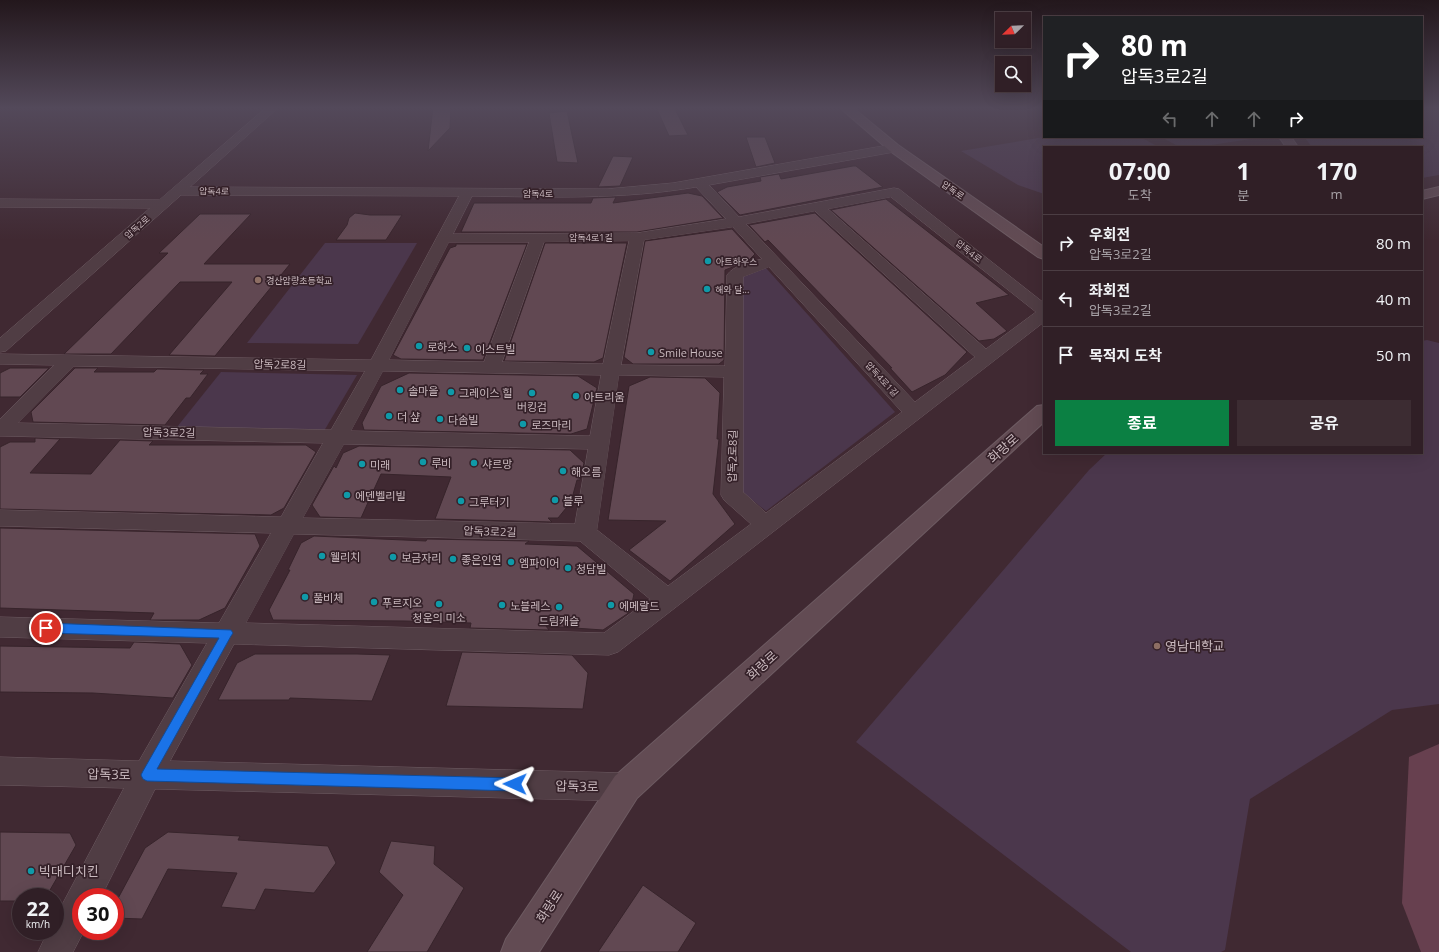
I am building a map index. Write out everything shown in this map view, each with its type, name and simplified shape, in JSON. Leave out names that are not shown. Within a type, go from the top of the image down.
[{"type":"street","name":"압독2로","points":[[0,346],[223,151]]},
{"type":"street","name":"압독4로","points":[[178,191],[607,193],[673,187],[874,151]]},
{"type":"street","name":"압독로","points":[[899,151],[1043,253]]},
{"type":"street","name":"압독4로1길","points":[[700,182],[771,261],[914,413]]},
{"type":"street","points":[[1423,195],[1439,191]]},
{"type":"street","name":"압독4로","points":[[894,192],[1043,309]]},
{"type":"street","name":"압독4로1길","points":[[444,238],[637,237],[736,222],[894,192]]},
{"type":"street","points":[[89,888],[147,775],[289,525],[377,366],[467,193]]},
{"type":"street","points":[[0,203],[163,204]]},
{"type":"street","points":[[818,207],[986,358]]},
{"type":"street","points":[[491,368],[538,237]]},
{"type":"street","points":[[637,237],[611,370],[585,533],[668,600]]},
{"type":"street","name":"압독2로8길","points":[[766,525],[732,495],[734,275],[749,268],[771,261]]},
{"type":"street","points":[[0,627],[609,644],[1043,315]]},
{"type":"street","name":"압독2로8길","points":[[0,359],[733,372]]},
{"type":"street","points":[[1,429],[70,360]]},
{"type":"street","name":"화랑로","points":[[519,952],[626,787],[1043,412]]},
{"type":"street","name":"압독3로2길","points":[[1,429],[600,443]]},
{"type":"street","name":"압독3로2길","points":[[0,518],[585,533]]},
{"type":"street","name":"압독3로","points":[[0,771],[626,787]]},
{"type":"street","points":[[55,952],[72,919]]},
{"type":"shaded area","points":[[962,151],[1043,151],[1043,194],[1018,185]]},
{"type":"shaded area","points":[[1423,151],[1439,151],[1439,175],[1423,178]]},
{"type":"shaded area","points":[[325,243],[417,243],[358,344],[247,343]]},
{"type":"shaded area","points":[[766,268],[895,412],[766,511],[741,491],[743,275]]},
{"type":"shaded area","name":"영남대학교","points":[[1427,340],[1439,343],[1439,704],[1392,710],[1250,799],[1225,950],[1221,952],[1131,952],[856,742],[1089,470],[1106,454],[1423,454],[1423,341]]},
{"type":"shaded area","points":[[221,372],[357,375],[324,431],[177,427]]},
{"type":"shaded area","points":[[1439,744],[1439,952],[1421,952],[1402,903],[1409,757]]},
{"type":"building","points":[[555,151],[576,151],[578,163],[557,162]]},
{"type":"building","points":[[751,151],[771,151],[775,163],[756,167]]},
{"type":"building","points":[[613,156],[633,157],[620,186],[598,187]]},
{"type":"building","points":[[856,166],[883,187],[740,215],[717,192],[727,187],[761,181],[760,177],[779,174],[781,179]]},
{"type":"building","points":[[688,193],[702,196],[723,218],[637,232],[461,232],[474,203],[591,203],[593,198],[616,197],[613,203]]},
{"type":"building","points":[[886,199],[1009,295],[976,303],[1007,331],[994,339],[979,341],[831,210]]},
{"type":"building","points":[[355,213],[370,215],[402,215],[386,240],[336,240],[347,225],[349,218]]},
{"type":"building","points":[[815,213],[967,352],[945,375],[912,392],[890,368],[892,368],[768,240],[765,242],[749,225]]},
{"type":"building","points":[[200,214],[251,214],[204,264],[290,264],[215,356],[169,355],[232,282],[180,282],[111,354],[64,354],[168,253],[159,253]]},
{"type":"building","points":[[732,229],[755,254],[748,261],[725,270],[724,360],[719,364],[633,364],[624,357],[645,241]]},
{"type":"building","points":[[545,243],[627,243],[603,358],[594,362],[504,361]]},
{"type":"building","points":[[456,244],[527,244],[483,360],[401,359],[393,355],[450,248],[456,246]]},
{"type":"building","points":[[10,368],[49,368],[20,397],[0,397],[0,373]]},
{"type":"building","points":[[75,368],[98,368],[94,372],[154,372],[157,369],[204,370],[200,374],[208,374],[190,398],[186,398],[165,425],[33,422],[31,412]]},
{"type":"building","points":[[409,373],[578,376],[597,388],[587,429],[571,434],[364,430],[362,423],[381,386]]},
{"type":"building","points":[[650,377],[705,378],[720,393],[717,439],[719,439],[713,494],[735,524],[670,581],[629,550],[666,521],[608,520],[629,386]]},
{"type":"building","points":[[35,438],[60,439],[30,473],[91,474],[120,440],[153,441],[149,445],[306,445],[316,452],[284,508],[271,515],[0,509],[0,447],[10,442],[35,442]]},
{"type":"building","points":[[359,446],[570,450],[584,463],[580,480],[577,480],[571,502],[558,518],[548,518],[552,522],[435,519],[451,477],[381,474],[361,518],[320,517],[312,505],[334,466],[336,468],[343,453]]},
{"type":"building","points":[[0,528],[255,534],[260,546],[225,608],[199,620],[150,620],[154,613],[0,608]]},
{"type":"building","points":[[314,536],[426,541],[427,539],[529,541],[525,544],[577,546],[634,594],[630,612],[603,630],[546,626],[549,630],[470,628],[471,623],[405,621],[273,620],[269,610],[290,570],[288,570],[301,543]]},
{"type":"building","points":[[134,642],[180,644],[192,665],[173,698],[93,693],[0,692],[0,646],[130,648]]},
{"type":"building","points":[[462,652],[572,655],[588,673],[583,709],[446,706]]},
{"type":"building","points":[[255,654],[390,655],[372,701],[290,698],[289,700],[218,700],[237,663]]},
{"type":"building","name":"빅대디치킨","points":[[0,832],[70,833],[76,845],[51,888],[12,888],[12,901],[0,901]]},
{"type":"building","points":[[168,832],[240,836],[238,840],[328,846],[336,863],[314,893],[265,889],[255,910],[221,907],[237,873],[168,869],[142,919],[124,918],[124,888],[145,848]]},
{"type":"building","points":[[391,841],[435,846],[434,864],[464,888],[427,952],[367,952],[403,895],[379,872]]},
{"type":"building","points":[[643,885],[696,923],[678,952],[598,952]]},
{"type":"place","name":"아트하우스","points":[[708,261]]},
{"type":"place","name":"경산압량초등학교","points":[[258,280]]},
{"type":"place","name":"해와 달...","points":[[707,289]]},
{"type":"place","name":"로하스","points":[[419,346]]},
{"type":"place","name":"이스트빌","points":[[467,348]]},
{"type":"place","name":"Smile House","points":[[651,352]]},
{"type":"place","name":"솔마을","points":[[400,390]]},
{"type":"place","name":"그레이스 힐","points":[[451,392]]},
{"type":"place","name":"버킹검","points":[[532,393]]},
{"type":"place","name":"아트리움","points":[[576,396]]},
{"type":"place","name":"더 샾","points":[[389,416]]},
{"type":"place","name":"다솜빌","points":[[440,419]]},
{"type":"place","name":"로즈마리","points":[[523,424]]},
{"type":"place","name":"루비","points":[[423,462]]},
{"type":"place","name":"샤르망","points":[[474,463]]},
{"type":"place","name":"미래","points":[[362,464]]},
{"type":"place","name":"해오름","points":[[563,471]]},
{"type":"place","name":"에덴벨리빌","points":[[347,495]]},
{"type":"place","name":"블루","points":[[555,500]]},
{"type":"place","name":"그루터기","points":[[461,501]]},
{"type":"place","name":"웰리치","points":[[322,556]]},
{"type":"place","name":"보금자리","points":[[393,557]]},
{"type":"place","name":"좋은인연","points":[[453,559]]},
{"type":"place","name":"엠파이어","points":[[511,562]]},
{"type":"place","name":"청담빌","points":[[568,568]]},
{"type":"place","name":"풀비체","points":[[305,597]]},
{"type":"place","name":"푸르지오","points":[[374,602]]},
{"type":"place","name":"청운의 미소","points":[[439,604]]},
{"type":"place","name":"노블레스","points":[[502,605]]},
{"type":"place","name":"에메랄드","points":[[611,605]]},
{"type":"place","name":"드림캐슬","points":[[559,607]]},
{"type":"place","name":"영남대학교","points":[[1157,646]]},
{"type":"place","name":"빅대디치킨","points":[[31,871]]},
{"type":"route","points":[[46,628],[227,633],[147,775],[515,784]]}]
